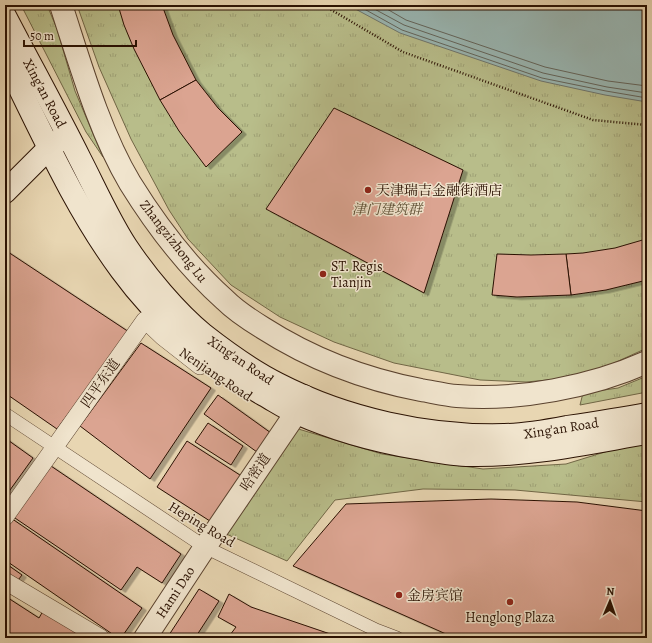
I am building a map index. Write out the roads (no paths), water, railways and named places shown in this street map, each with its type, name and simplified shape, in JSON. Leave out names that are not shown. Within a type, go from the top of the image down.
[{"type":"main road","name":"Zhangzizhong Lu","points":[[61,5],[102,123],[126,175],[145,205],[189,265],[225,301],[246,318],[284,342],[318,359],[360,376],[394,385],[456,396],[492,396],[572,387],[610,377],[647,362]]},
{"type":"main road","name":"Xing'an Road","points":[[5,16],[104,208],[126,245],[153,281],[175,307],[203,334],[278,384],[300,404]]},
{"type":"main road","name":"Xing'an Road","points":[[5,59],[65,178],[98,237],[132,284],[159,315],[193,347],[240,381],[300,404],[350,413],[410,428],[446,433],[504,435],[538,442],[647,433]]},
{"type":"main road","points":[[5,192],[50,148],[67,135]]},
{"type":"main road","name":"哈密道","points":[[205,547],[300,404]]},
{"type":"main road","name":"Xing'an Road","points":[[538,442],[647,414]]},
{"type":"main road","name":"Hami Dao","points":[[145,638],[205,547]]},
{"type":"street","name":"Nenjiang Road","points":[[145,320],[163,337],[198,364],[246,397],[268,406],[300,404]]},
{"type":"street","name":"四平东道","points":[[5,517],[145,320]]},
{"type":"street","name":"Heping Road","points":[[5,414],[205,547],[376,630],[397,638]]},
{"type":"street","points":[[5,580],[101,638]]},
{"type":"water","points":[[348,5],[647,5],[647,102],[605,95],[541,81],[400,33]]},
{"type":"place","name":"天津瑞吉金融街酒店","points":[[368,190]]},
{"type":"place","name":"ST. Regis Tianjin","points":[[323,274]]},
{"type":"place","name":"金房宾馆","points":[[399,595]]},
{"type":"place","name":"Henglong Plaza","points":[[510,602]]},
{"type":"park label","name":"津门建筑群","points":[[387,209]]}]
